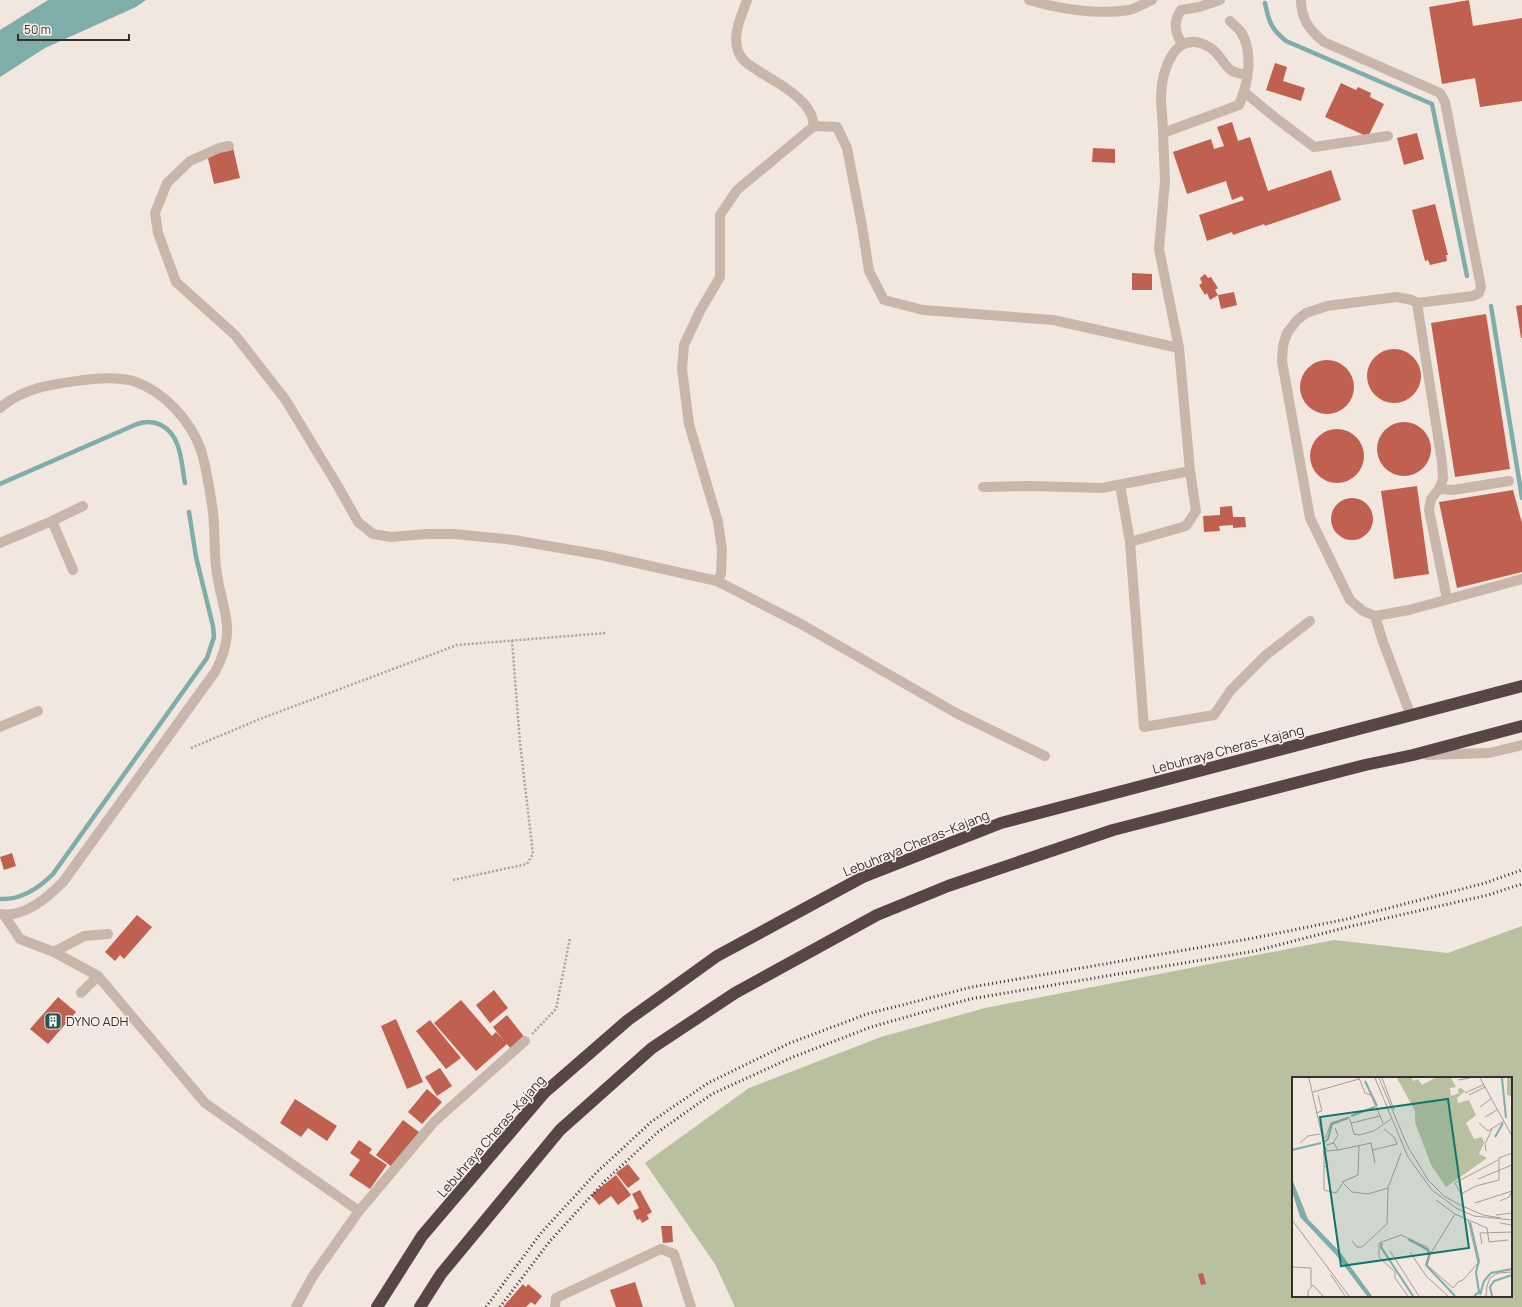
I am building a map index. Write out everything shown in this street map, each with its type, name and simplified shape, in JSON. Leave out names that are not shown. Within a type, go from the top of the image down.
[{"type":"highway","name":"Lebuhraya Cheras–Kajang","points":[[378,1307],[422,1236],[544,1093],[628,1020],[717,956],[863,877],[1001,823],[1522,686]]},
{"type":"highway","points":[[420,1307],[441,1274],[560,1130],[652,1048],[734,993],[877,915],[948,886],[1113,830],[1365,765],[1413,755],[1522,726]]},
{"type":"street","points":[[747,0],[738,25],[736,39],[738,51],[745,62],[794,95],[805,105],[812,115],[814,126]]},
{"type":"street","points":[[1029,0],[1073,9],[1102,12],[1131,10],[1152,0]]},
{"type":"street","points":[[1182,44],[1176,34],[1176,17],[1181,10],[1199,7],[1220,0]]},
{"type":"street","points":[[1300,0],[1304,21],[1312,33],[1324,42],[1440,93],[1445,102],[1481,287],[1479,293],[1472,296],[1417,303],[1412,300],[1397,298],[1327,306],[1306,313],[1296,320],[1287,333],[1283,346],[1282,361],[1310,518],[1350,600],[1363,611],[1375,616],[1409,610],[1522,579]]},
{"type":"street","points":[[1163,133],[1238,105],[1244,92],[1247,75],[1248,51],[1241,32],[1230,20]]},
{"type":"street","points":[[1130,542],[1186,526],[1196,511],[1190,471],[1179,348],[1159,249],[1165,181],[1161,97],[1163,80],[1167,65],[1173,52],[1182,44],[1192,42],[1202,43],[1211,48],[1232,71],[1247,75]]},
{"type":"street","points":[[1244,92],[1314,147],[1388,136]]},
{"type":"street","points":[[717,581],[721,574],[722,550],[718,522],[690,424],[682,369],[684,345],[700,311],[720,277],[720,215],[738,190],[814,126],[837,128],[847,148],[862,226],[868,271],[884,300],[923,310],[1053,320],[1179,348]]},
{"type":"street","points":[[229,146],[219,148],[190,161],[167,183],[155,213],[158,233],[176,282],[235,335],[285,399],[358,522],[373,534],[391,537],[427,534],[454,534],[514,540],[601,555],[717,581],[801,624],[956,713],[1045,756]]},
{"type":"street","points":[[1417,303],[1442,462],[1442,479],[1439,489],[1431,499],[1429,510],[1447,599]]},
{"type":"street","points":[[0,408],[19,395],[34,388],[48,384],[100,378],[132,381],[159,395],[172,406],[194,434],[206,469],[213,513],[216,570],[227,618],[228,633],[225,648],[215,672],[63,882],[53,893],[29,908],[16,914],[2,914]]},
{"type":"street","points":[[983,487],[1029,486],[1102,488],[1190,471]]},
{"type":"street","points":[[1439,489],[1453,490],[1509,481]]},
{"type":"street","points":[[1120,485],[1130,542],[1144,727],[1214,715],[1231,690],[1266,655],[1310,621]]},
{"type":"street","points":[[0,543],[83,506]]},
{"type":"street","points":[[52,521],[73,570]]},
{"type":"street","points":[[1375,616],[1383,642],[1411,716]]},
{"type":"street","points":[[0,727],[38,711]]},
{"type":"street","points":[[1413,755],[1489,753],[1522,745]]},
{"type":"street","points":[[2,914],[20,939],[54,952],[98,976],[205,1103],[360,1211]]},
{"type":"street","points":[[54,952],[84,936],[108,934]]},
{"type":"street","points":[[81,993],[98,976]]},
{"type":"street","points":[[296,1307],[313,1276],[360,1211],[434,1122],[525,1041]]},
{"type":"street","points":[[555,1307],[556,1298],[660,1249],[674,1254],[691,1307]]},
{"type":"path","points":[[191,748],[267,716],[457,645],[606,633]]},
{"type":"path","points":[[453,880],[527,864],[533,854],[520,743],[512,640]]},
{"type":"path","points":[[525,1041],[556,1009],[570,938]]},
{"type":"green space","points":[[1522,926],[1522,1307],[735,1307],[715,1264],[645,1163],[749,1088],[881,1037],[985,1008],[1334,940],[1448,953]]},
{"type":"water","points":[[48,0],[146,0],[136,7],[45,48],[0,77],[0,30]]},
{"type":"building","points":[[1469,0],[1473,26],[1522,18],[1522,101],[1480,107],[1475,78],[1442,84],[1429,7]]},
{"type":"building","points":[[1275,63],[1287,67],[1283,81],[1305,88],[1301,101],[1266,90]]},
{"type":"building","points":[[1341,83],[1356,90],[1358,87],[1371,93],[1370,97],[1384,104],[1368,137],[1325,117]]},
{"type":"building","points":[[1232,122],[1238,141],[1250,137],[1268,191],[1331,170],[1341,200],[1265,226],[1264,224],[1233,235],[1232,232],[1207,241],[1199,215],[1244,200],[1242,196],[1232,200],[1226,181],[1187,194],[1173,152],[1211,139],[1214,149],[1224,146],[1217,127]]},
{"type":"building","points":[[1417,133],[1424,159],[1404,165],[1397,138]]},
{"type":"building","points":[[233,148],[240,178],[214,184],[207,154]]},
{"type":"building","points":[[1093,148],[1115,149],[1115,163],[1092,162]]},
{"type":"building","points":[[1435,204],[1448,255],[1446,255],[1447,261],[1430,265],[1428,260],[1425,261],[1412,210]]},
{"type":"building","points":[[1132,273],[1152,274],[1152,290],[1132,290]]},
{"type":"building","points":[[1205,274],[1208,278],[1211,277],[1218,288],[1215,290],[1218,295],[1210,300],[1207,293],[1205,295],[1199,285],[1202,283],[1200,278]]},
{"type":"building","points":[[1234,292],[1237,305],[1221,309],[1218,295]]},
{"type":"building","points":[[1522,305],[1522,338],[1521,338],[1516,306]]},
{"type":"building","points":[[1486,314],[1510,469],[1455,477],[1431,323]]},
{"type":"building","points":[[1394,349],[1404,351],[1413,357],[1419,366],[1421,376],[1419,386],[1413,395],[1404,401],[1394,403],[1384,401],[1375,395],[1369,386],[1367,376],[1369,366],[1375,357],[1384,351]]},
{"type":"building","points":[[1327,360],[1337,362],[1346,368],[1352,377],[1354,387],[1352,397],[1346,406],[1337,412],[1327,414],[1317,412],[1308,406],[1302,397],[1300,387],[1302,377],[1308,368],[1317,362]]},
{"type":"building","points":[[1404,422],[1414,424],[1423,430],[1429,439],[1431,449],[1429,459],[1423,468],[1414,474],[1404,476],[1394,474],[1385,468],[1379,459],[1377,449],[1379,439],[1385,430],[1394,424]]},
{"type":"building","points":[[1337,429],[1347,431],[1356,437],[1362,446],[1364,456],[1362,466],[1356,475],[1347,481],[1337,483],[1327,481],[1318,475],[1312,466],[1310,456],[1312,446],[1318,437],[1327,431]]},
{"type":"building","points":[[1417,486],[1429,574],[1394,579],[1381,491]]},
{"type":"building","points":[[1513,490],[1522,523],[1522,572],[1457,588],[1439,502]]},
{"type":"building","points":[[1348,498],[1356,498],[1364,501],[1370,507],[1373,519],[1370,531],[1364,537],[1356,540],[1348,540],[1340,537],[1334,531],[1331,523],[1331,515],[1334,507],[1340,501]]},
{"type":"building","points":[[1232,506],[1233,517],[1245,517],[1246,527],[1233,528],[1233,525],[1219,526],[1220,531],[1204,532],[1203,516],[1220,515],[1220,507]]},
{"type":"building","points":[[12,853],[16,866],[4,870],[0,857]]},
{"type":"building","points":[[137,915],[152,927],[124,959],[120,955],[115,961],[105,952]]},
{"type":"building","points":[[494,990],[508,1008],[490,1023],[476,1005]]},
{"type":"building","name":"DYNO ADH","points":[[58,997],[76,1012],[48,1044],[30,1029]]},
{"type":"building","points":[[461,1000],[492,1036],[496,1032],[504,1041],[493,1027],[507,1015],[525,1038],[511,1049],[507,1044],[476,1071],[434,1023]]},
{"type":"building","points":[[396,1019],[423,1082],[407,1089],[381,1026]]},
{"type":"building","points":[[430,1020],[461,1058],[446,1069],[416,1031]]},
{"type":"building","points":[[440,1068],[452,1086],[437,1096],[425,1077]]},
{"type":"building","points":[[427,1089],[442,1102],[422,1124],[408,1112]]},
{"type":"building","points":[[295,1099],[337,1126],[327,1141],[308,1128],[301,1137],[280,1123]]},
{"type":"building","points":[[403,1120],[419,1132],[392,1167],[376,1155]]},
{"type":"building","points":[[359,1140],[372,1149],[369,1153],[387,1165],[370,1189],[349,1175],[360,1160],[350,1153]]},
{"type":"building","points":[[628,1164],[640,1179],[628,1188],[616,1173]]},
{"type":"building","points":[[616,1175],[631,1195],[618,1205],[611,1196],[599,1205],[591,1195]]},
{"type":"building","points":[[640,1190],[652,1212],[647,1215],[649,1219],[642,1223],[640,1219],[637,1220],[633,1211],[639,1208],[632,1194]]},
{"type":"building","points":[[661,1226],[672,1226],[673,1242],[663,1243]]},
{"type":"building","points":[[1203,1273],[1206,1284],[1201,1285],[1198,1274]]},
{"type":"building","points":[[635,1282],[643,1307],[616,1307],[610,1290]]},
{"type":"building","points":[[523,1284],[526,1287],[528,1284],[542,1296],[535,1305],[531,1302],[526,1307],[503,1307]]},
{"type":"waterway","points":[[1265,3],[1271,25],[1286,41],[1432,104],[1467,276]]},
{"type":"waterway","points":[[1491,306],[1522,498]]},
{"type":"waterway","points":[[0,484],[143,422],[161,425],[173,436],[177,443],[185,483]]},
{"type":"waterway","points":[[0,899],[7,899],[29,892],[42,884],[53,874],[207,658],[214,637],[213,626],[196,557],[189,512]]},
{"type":"railway","points":[[486,1307],[541,1233],[596,1173],[651,1122],[708,1083],[790,1043],[867,1014],[972,987],[1254,938],[1347,919],[1485,883],[1522,870]]},
{"type":"railway","points":[[500,1307],[550,1241],[605,1181],[658,1132],[712,1094],[793,1057],[871,1027],[970,999],[1255,951],[1352,926],[1488,895],[1522,884]]},
{"type":"place","name":"DYNO ADH","points":[[53,1021]]}]
